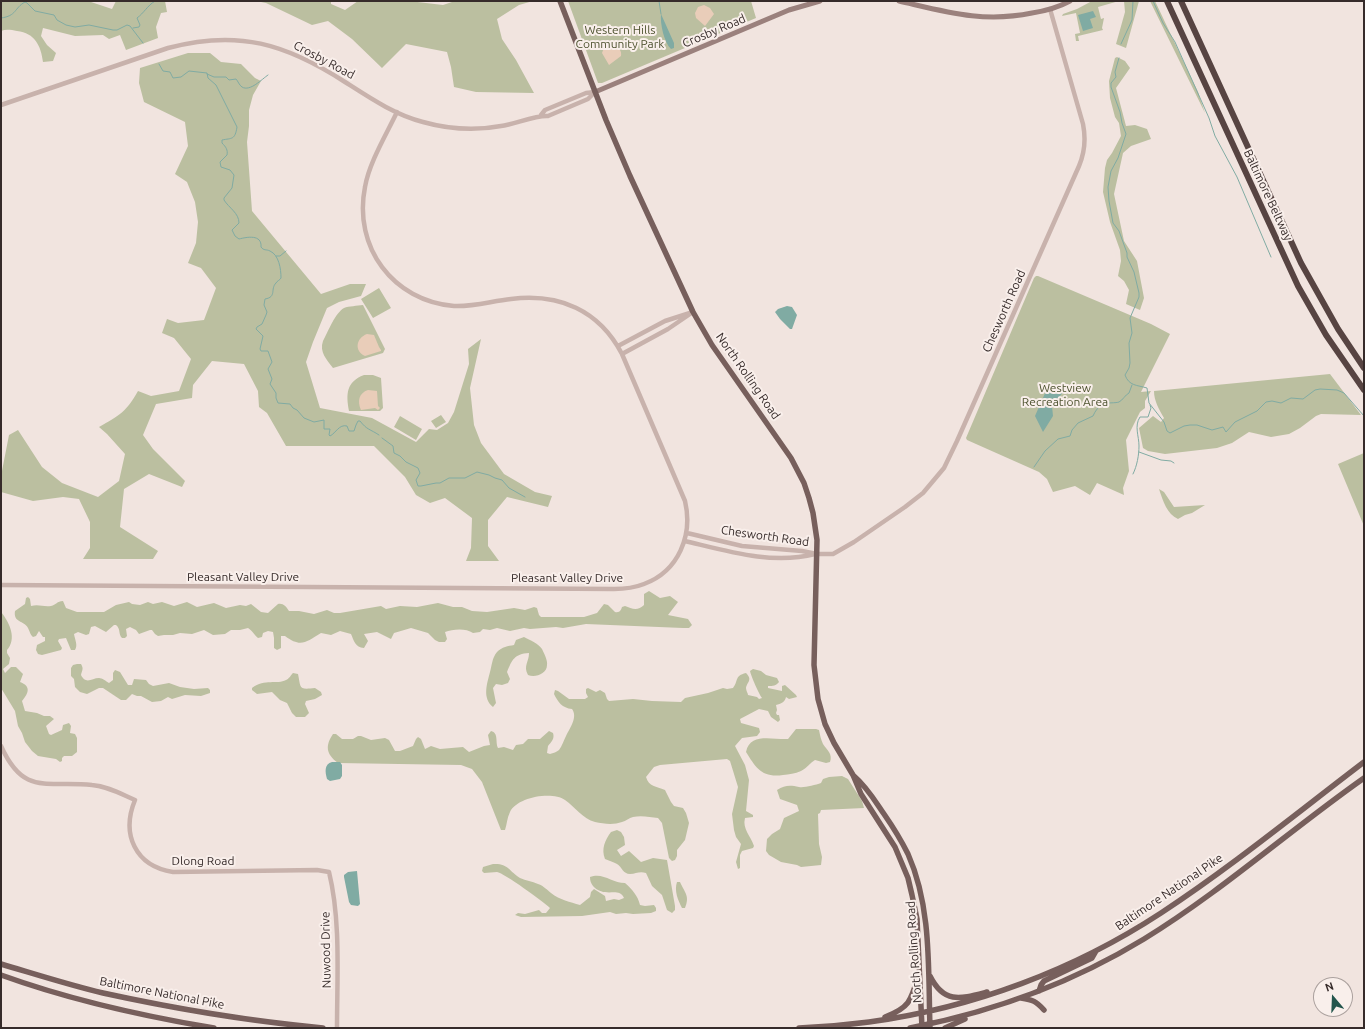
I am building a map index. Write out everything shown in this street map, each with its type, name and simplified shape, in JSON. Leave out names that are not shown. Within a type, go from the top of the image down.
[{"type":"highway","name":"Baltimore Beltway","points":[[1167,1],[1298,286],[1326,335],[1364,390]]},
{"type":"highway","name":"Baltimore Beltway","points":[[1181,1],[1301,262],[1338,329],[1364,368]]},
{"type":"main road","name":"North Rolling Road","points":[[560,1],[595,92],[630,176],[693,312],[712,346],[781,443],[797,469],[807,490],[816,527],[817,554],[814,665],[816,689],[821,712],[829,733],[862,794],[895,847],[908,878],[917,919],[922,1027]]},
{"type":"main road","name":"Crosby Road","points":[[595,92],[790,10],[820,1]]},
{"type":"main road","points":[[899,1],[941,11],[968,16],[984,17],[1021,15],[1050,9],[1070,1]]},
{"type":"main road","name":"Baltimore National Pike","points":[[799,1028],[870,1022],[930,1011],[1016,986],[1096,951],[1160,913],[1197,888],[1266,838],[1364,762]]},
{"type":"main road","name":"North Rolling Road","points":[[853,775],[868,789],[883,811],[905,848],[916,877],[923,904],[926,928],[930,1026]]},
{"type":"main road","name":"Baltimore National Pike","points":[[910,1028],[930,1026],[983,1011],[1039,991],[1098,964],[1144,939],[1168,924],[1231,878],[1327,804],[1364,778]]},
{"type":"main road","points":[[1327,804],[1332,795],[1330,788]]},
{"type":"main road","points":[[1039,991],[1044,981],[1092,958],[1096,951]]},
{"type":"main road","name":"Baltimore National Pike","points":[[1,964],[78,987],[147,1002],[233,1018],[323,1028]]},
{"type":"main road","points":[[870,1022],[904,1008],[912,996],[920,973]]},
{"type":"main road","points":[[928,974],[935,986],[950,997],[966,997],[1016,986]]},
{"type":"main road","name":"Baltimore National Pike","points":[[1,975],[47,991],[104,1006],[214,1028]]},
{"type":"main road","points":[[1020,998],[1037,1002],[1044,1010]]},
{"type":"main road","points":[[945,1028],[983,1011]]},
{"type":"street","name":"Chesworth Road","points":[[687,533],[742,546],[802,551],[828,555],[838,552],[919,497],[944,468],[1084,152],[1084,132],[1050,9]]},
{"type":"street","name":"Crosby Road","points":[[1,105],[168,48],[194,42],[227,39],[261,43],[293,53],[320,66],[385,106],[409,118],[429,124],[452,128],[470,129],[500,127],[542,115],[548,116],[588,98],[595,92]]},
{"type":"street","name":"Pleasant Valley Drive","points":[[1,585],[624,589],[651,581],[665,571],[677,558],[687,533],[687,508],[683,493],[622,354],[618,346],[604,328],[579,309],[557,300],[546,298],[523,298],[476,305],[455,306],[432,302],[421,298],[400,286],[380,264],[370,248],[364,229],[362,208],[368,176],[397,112]]},
{"type":"street","points":[[618,346],[665,321],[693,312]]},
{"type":"street","points":[[622,354],[668,329],[693,312]]},
{"type":"street","name":"Chesworth Road","points":[[685,541],[730,552],[756,556],[789,558],[817,554]]},
{"type":"street","name":"Dlong Road","points":[[1,746],[8,760],[16,771],[35,783],[99,786],[135,800],[131,809],[129,824],[133,843],[140,856],[158,869],[173,872],[317,870],[330,872]]},
{"type":"street","name":"Nuwood Drive","points":[[330,872],[337,916],[337,1028]]},
{"type":"green space","points":[[1,1],[88,1],[112,9],[116,1],[165,1],[167,12],[161,13],[156,27],[158,38],[126,50],[120,35],[109,39],[103,35],[75,36],[43,28],[41,36],[47,45],[56,53],[53,61],[43,62],[39,46],[33,37],[23,32],[9,30],[1,31]]},
{"type":"green space","points":[[256,1],[331,1],[331,4],[345,10],[358,1],[409,1],[443,5],[455,1],[533,1],[519,5],[497,19],[502,39],[516,60],[534,93],[476,92],[454,87],[447,52],[406,44],[382,68],[352,39],[328,21],[312,25],[266,3]]},
{"type":"green space","name":"Western Hills Community Park","points":[[568,1],[751,1],[756,18],[602,83],[598,83]]},
{"type":"green space","points":[[1092,1],[1119,1],[1098,7],[1101,19],[1104,18],[1103,30],[1078,36],[1079,41],[1076,41],[1075,34],[1080,33],[1076,13],[1062,16],[1063,14]]},
{"type":"green space","points":[[1124,1],[1139,1],[1126,48],[1116,44],[1125,12]]},
{"type":"green space","points":[[1150,1],[1155,1],[1198,92],[1205,113]]},
{"type":"green space","points":[[188,53],[210,53],[221,62],[241,64],[255,78],[261,81],[253,95],[249,110],[247,142],[252,211],[321,294],[350,284],[366,284],[361,296],[339,302],[327,308],[313,342],[306,362],[320,408],[372,418],[416,442],[429,429],[437,430],[448,423],[454,412],[469,364],[468,349],[481,339],[470,388],[474,425],[481,443],[504,474],[535,492],[552,496],[548,507],[507,497],[488,520],[488,546],[499,561],[466,561],[471,548],[472,518],[445,498],[430,503],[416,495],[405,477],[374,446],[286,446],[267,413],[259,407],[258,391],[244,364],[212,361],[193,385],[192,398],[156,404],[143,435],[153,449],[185,481],[182,487],[149,474],[124,489],[120,527],[158,551],[153,559],[83,559],[90,548],[90,522],[79,499],[63,497],[33,501],[1,492],[1,476],[9,435],[18,430],[42,467],[62,483],[98,497],[119,481],[125,454],[99,427],[112,420],[122,412],[130,404],[138,391],[151,396],[179,391],[191,359],[174,338],[162,333],[167,319],[178,323],[204,320],[216,288],[201,268],[188,263],[196,243],[198,222],[195,202],[187,182],[175,174],[188,146],[185,122],[144,102],[139,83],[140,68]]},
{"type":"green space","points":[[1117,57],[1125,61],[1130,68],[1116,88],[1126,126],[1135,125],[1147,129],[1151,139],[1131,146],[1123,153],[1114,194],[1124,241],[1137,261],[1144,298],[1140,310],[1126,304],[1129,290],[1124,281],[1118,276],[1121,261],[1120,250],[1110,222],[1103,192],[1107,160],[1121,136],[1119,123],[1115,117],[1110,98],[1109,81],[1115,58]]},
{"type":"green space","name":"Westview Recreation Area","points":[[1036,276],[1151,324],[1170,334],[1141,392],[1151,391],[1145,401],[1145,408],[1140,412],[1126,440],[1129,471],[1123,488],[1124,495],[1097,483],[1090,495],[1075,486],[1053,492],[1047,479],[1039,472],[967,440],[966,438]]},
{"type":"green space","points":[[379,288],[391,308],[373,318],[361,299]]},
{"type":"green space","points":[[363,305],[385,349],[383,353],[333,368],[323,352],[323,341],[341,310],[346,307]]},
{"type":"green space","points":[[1330,374],[1361,415],[1321,414],[1289,434],[1271,437],[1249,432],[1232,443],[1217,448],[1165,454],[1148,451],[1143,448],[1139,428],[1153,416],[1161,422],[1164,418],[1156,402],[1154,391]]},
{"type":"green space","points":[[364,375],[373,375],[381,378],[383,408],[380,411],[349,411],[349,389],[354,381]]},
{"type":"green space","points":[[441,415],[446,422],[436,428],[431,421]]},
{"type":"green space","points":[[400,416],[422,429],[416,440],[394,427]]},
{"type":"green space","points":[[1364,453],[1364,526],[1338,464]]},
{"type":"green space","points":[[1159,489],[1164,492],[1174,507],[1205,505],[1178,519],[1168,510]]},
{"type":"green space","points":[[649,591],[660,598],[670,596],[678,602],[668,615],[688,619],[692,625],[689,628],[683,628],[586,624],[563,628],[524,628],[510,631],[497,628],[490,630],[483,629],[480,632],[473,633],[467,630],[452,630],[445,632],[447,639],[445,642],[439,642],[428,633],[411,628],[394,633],[391,639],[377,632],[364,634],[368,641],[364,648],[357,645],[351,634],[340,631],[331,635],[321,633],[307,641],[299,643],[285,636],[281,636],[281,648],[277,650],[274,648],[273,632],[268,631],[263,633],[262,637],[258,638],[248,628],[231,630],[225,634],[213,635],[204,630],[192,634],[180,633],[158,636],[152,630],[139,634],[136,630],[130,627],[126,629],[127,636],[122,638],[118,627],[114,625],[106,632],[95,626],[91,627],[89,634],[86,635],[78,632],[74,634],[76,644],[75,650],[71,650],[66,638],[59,639],[58,641],[62,648],[61,650],[42,655],[38,654],[36,650],[37,645],[45,641],[45,637],[43,637],[39,631],[36,636],[33,637],[26,625],[17,620],[15,615],[15,611],[25,604],[26,598],[28,597],[30,599],[31,606],[51,606],[63,601],[66,608],[77,612],[104,612],[116,605],[129,602],[140,605],[148,602],[153,604],[162,602],[174,606],[187,602],[197,607],[214,603],[226,608],[251,604],[261,612],[268,613],[278,604],[281,604],[284,605],[289,611],[314,614],[327,610],[334,613],[340,613],[381,606],[386,609],[400,606],[417,607],[438,603],[453,607],[462,607],[472,611],[487,612],[514,608],[525,610],[534,607],[537,608],[541,617],[584,617],[597,613],[604,604],[608,605],[615,612],[619,612],[622,607],[625,606],[637,609],[644,605],[644,594]]},
{"type":"green space","points":[[1,612],[7,621],[12,636],[12,641],[7,650],[10,658],[9,664],[3,669],[5,673],[11,667],[16,667],[23,674],[20,682],[26,686],[28,690],[22,701],[25,711],[50,716],[54,719],[46,726],[49,734],[51,735],[62,730],[63,725],[69,723],[71,726],[70,733],[75,734],[77,738],[77,752],[72,756],[64,756],[60,762],[56,759],[38,756],[32,751],[25,742],[18,726],[15,711],[1,688]]},
{"type":"green space","points":[[524,637],[541,647],[547,661],[545,671],[534,676],[528,675],[526,666],[529,653],[514,658],[507,672],[510,679],[508,683],[502,685],[496,684],[493,688],[496,703],[493,707],[487,699],[486,691],[494,657],[501,649],[514,645],[516,640]]},
{"type":"green space","points":[[81,664],[83,668],[81,675],[85,680],[100,678],[109,683],[113,680],[113,673],[115,670],[120,672],[128,685],[132,685],[134,679],[146,680],[153,686],[169,683],[180,687],[194,689],[208,688],[210,693],[201,696],[185,695],[172,699],[168,697],[161,701],[152,702],[141,696],[132,694],[126,700],[121,700],[103,688],[99,688],[87,694],[80,692],[75,687],[74,679],[71,676],[71,668],[73,665]]},
{"type":"green space","points":[[753,669],[777,678],[779,682],[774,686],[768,686],[768,688],[782,691],[782,686],[785,685],[797,697],[789,699],[786,697],[780,704],[776,705],[776,713],[779,715],[780,720],[778,722],[771,717],[768,711],[759,709],[740,719],[741,723],[759,728],[760,732],[757,736],[742,738],[735,746],[745,765],[749,780],[746,811],[753,815],[753,817],[745,818],[744,822],[754,846],[753,848],[742,851],[740,855],[740,868],[738,869],[736,862],[741,844],[736,837],[732,814],[738,787],[730,761],[727,759],[660,765],[654,767],[646,777],[649,783],[653,786],[665,790],[674,806],[683,808],[686,813],[689,823],[685,840],[677,850],[675,860],[672,861],[669,858],[662,823],[658,818],[639,816],[616,824],[598,823],[583,816],[565,800],[559,797],[544,796],[527,799],[514,807],[509,814],[505,830],[501,830],[482,782],[472,769],[461,765],[338,763],[334,760],[328,750],[330,738],[333,734],[336,734],[342,739],[353,739],[358,736],[371,740],[385,738],[389,740],[395,751],[400,751],[413,746],[418,737],[421,739],[425,749],[431,746],[440,749],[463,747],[469,752],[490,745],[488,735],[491,731],[496,736],[498,748],[504,747],[513,750],[516,745],[523,744],[528,739],[540,739],[549,731],[553,733],[547,753],[550,754],[559,750],[574,719],[574,712],[572,709],[563,706],[559,702],[554,694],[555,690],[569,699],[585,699],[588,697],[586,689],[588,688],[596,692],[600,690],[605,693],[609,701],[633,699],[681,702],[685,698],[723,688],[733,688],[738,677],[746,673],[749,677],[746,688],[748,695],[759,699],[762,698],[750,671]]},
{"type":"green space","points":[[293,673],[298,674],[301,687],[306,689],[315,688],[321,692],[322,695],[315,699],[306,701],[305,704],[309,713],[305,717],[296,717],[292,713],[287,703],[280,700],[272,692],[257,694],[252,690],[252,688],[262,683],[286,680]]},
{"type":"green space","points":[[796,729],[819,730],[823,744],[830,754],[830,762],[826,763],[815,760],[803,770],[796,773],[776,776],[760,771],[746,752],[748,746],[757,739],[788,739]]},
{"type":"green space","points":[[842,776],[848,779],[862,801],[864,808],[821,810],[818,814],[819,844],[822,857],[821,865],[801,867],[781,862],[769,855],[766,851],[767,839],[780,829],[784,818],[799,811],[797,805],[780,799],[777,790],[788,786],[810,786],[821,783],[823,779],[829,777]]},
{"type":"green space","points":[[617,830],[621,832],[624,837],[625,845],[617,850],[621,856],[629,851],[641,862],[653,858],[667,860],[675,906],[675,910],[672,913],[667,910],[662,895],[652,886],[646,873],[641,872],[628,874],[624,872],[617,864],[605,859],[603,852],[605,841],[611,832]]},
{"type":"green space","points":[[493,864],[505,866],[520,878],[544,887],[561,899],[580,905],[590,897],[591,892],[594,889],[605,896],[606,901],[624,898],[619,893],[602,892],[598,890],[593,886],[590,877],[599,876],[620,883],[625,883],[634,893],[640,905],[654,905],[656,911],[651,913],[633,914],[616,914],[610,912],[582,916],[521,917],[515,915],[518,913],[525,914],[539,910],[542,913],[546,913],[550,908],[507,877],[497,872],[484,873],[482,871],[483,867]]},
{"type":"green space","points":[[677,882],[680,882],[687,897],[685,908],[682,908],[678,899],[676,892]]},
{"type":"sand","points":[[704,5],[710,8],[714,14],[705,26],[696,18],[695,13],[698,7]]},
{"type":"sand","points":[[614,45],[620,50],[621,56],[609,65],[602,53],[606,46]]},
{"type":"sand","points":[[367,334],[374,335],[381,351],[365,356],[359,351],[358,345],[360,338]]},
{"type":"sand","points":[[368,390],[377,391],[378,406],[380,408],[378,410],[375,408],[361,410],[359,401],[361,395]]},
{"type":"water","points":[[1093,11],[1096,17],[1090,19],[1093,28],[1083,31],[1078,15]]},
{"type":"water","points":[[661,14],[674,43],[674,48],[671,49],[666,42],[663,33]]},
{"type":"water","points":[[787,306],[792,307],[797,315],[792,329],[790,329],[780,319],[775,312],[778,309]]},
{"type":"water","points":[[1050,387],[1064,391],[1052,406],[1053,416],[1043,432],[1035,416],[1046,391]]},
{"type":"water","points":[[332,762],[340,762],[342,765],[342,776],[340,779],[330,781],[327,779],[326,766]]},
{"type":"water","points":[[357,871],[360,904],[358,906],[351,905],[349,902],[344,877],[344,875],[348,872]]},
{"type":"waterway","points":[[133,28],[139,27],[140,25],[137,18],[155,1]]},
{"type":"waterway","points":[[659,1],[661,14]]},
{"type":"waterway","points":[[1121,44],[1132,20],[1133,1]]},
{"type":"waterway","points":[[1153,1],[1163,23],[1175,42],[1209,118],[1215,136],[1237,177],[1271,257]]},
{"type":"waterway","points":[[1,18],[10,16],[21,4],[25,2],[35,11],[54,15],[57,20],[66,25],[75,27],[89,25],[113,30],[117,30],[127,25],[130,26],[143,43]]},
{"type":"waterway","points":[[1119,58],[1115,72],[1116,77],[1111,83],[1111,87],[1126,134],[1118,158],[1111,171],[1108,187],[1113,223],[1119,231],[1127,257],[1134,272],[1139,293],[1139,297],[1130,318],[1132,333],[1129,343],[1130,363],[1125,375],[1127,379],[1131,383],[1147,388],[1149,403],[1164,422],[1167,431],[1170,433],[1184,426],[1190,425],[1197,425],[1212,430],[1223,427],[1226,432],[1235,422],[1257,411],[1266,402],[1272,401],[1281,403],[1291,398],[1303,399],[1315,390],[1320,389],[1337,390],[1344,393],[1364,416]]},
{"type":"waterway","points":[[159,64],[163,71],[170,72],[173,78],[181,77],[189,71],[207,73],[208,78],[216,85],[237,127],[232,138],[222,140],[227,155],[220,162],[221,167],[230,170],[234,175],[232,188],[224,200],[236,213],[239,219],[239,223],[232,230],[235,236],[239,239],[250,237],[257,238],[261,243],[261,247],[273,253],[279,263],[281,278],[274,285],[272,295],[265,299],[264,305],[267,312],[262,324],[256,329],[263,336],[260,349],[261,351],[268,351],[272,362],[268,369],[272,379],[270,384],[276,393],[278,403],[290,404],[304,418],[314,422],[324,420],[324,429],[330,429],[330,436],[342,426],[347,426],[349,431],[354,431],[358,421],[379,435]]},
{"type":"waterway","points":[[207,74],[214,77],[226,77],[229,80],[236,79],[241,86],[245,88],[249,88],[268,75]]},
{"type":"waterway","points":[[276,256],[280,256],[286,251]]},
{"type":"waterway","points":[[1034,467],[1045,451],[1058,439],[1070,436],[1072,430],[1078,423],[1093,416],[1103,403],[1119,402],[1129,393],[1132,385]]},
{"type":"waterway","points":[[1133,474],[1139,453],[1137,424],[1140,417],[1148,417],[1151,408],[1150,405]]},
{"type":"waterway","points":[[382,438],[393,446],[394,453],[406,462],[418,468],[420,473],[416,480],[418,486],[440,483],[449,478],[465,478],[477,472],[502,480],[509,488],[525,497]]},
{"type":"waterway","points":[[1139,452],[1174,463]]}]
